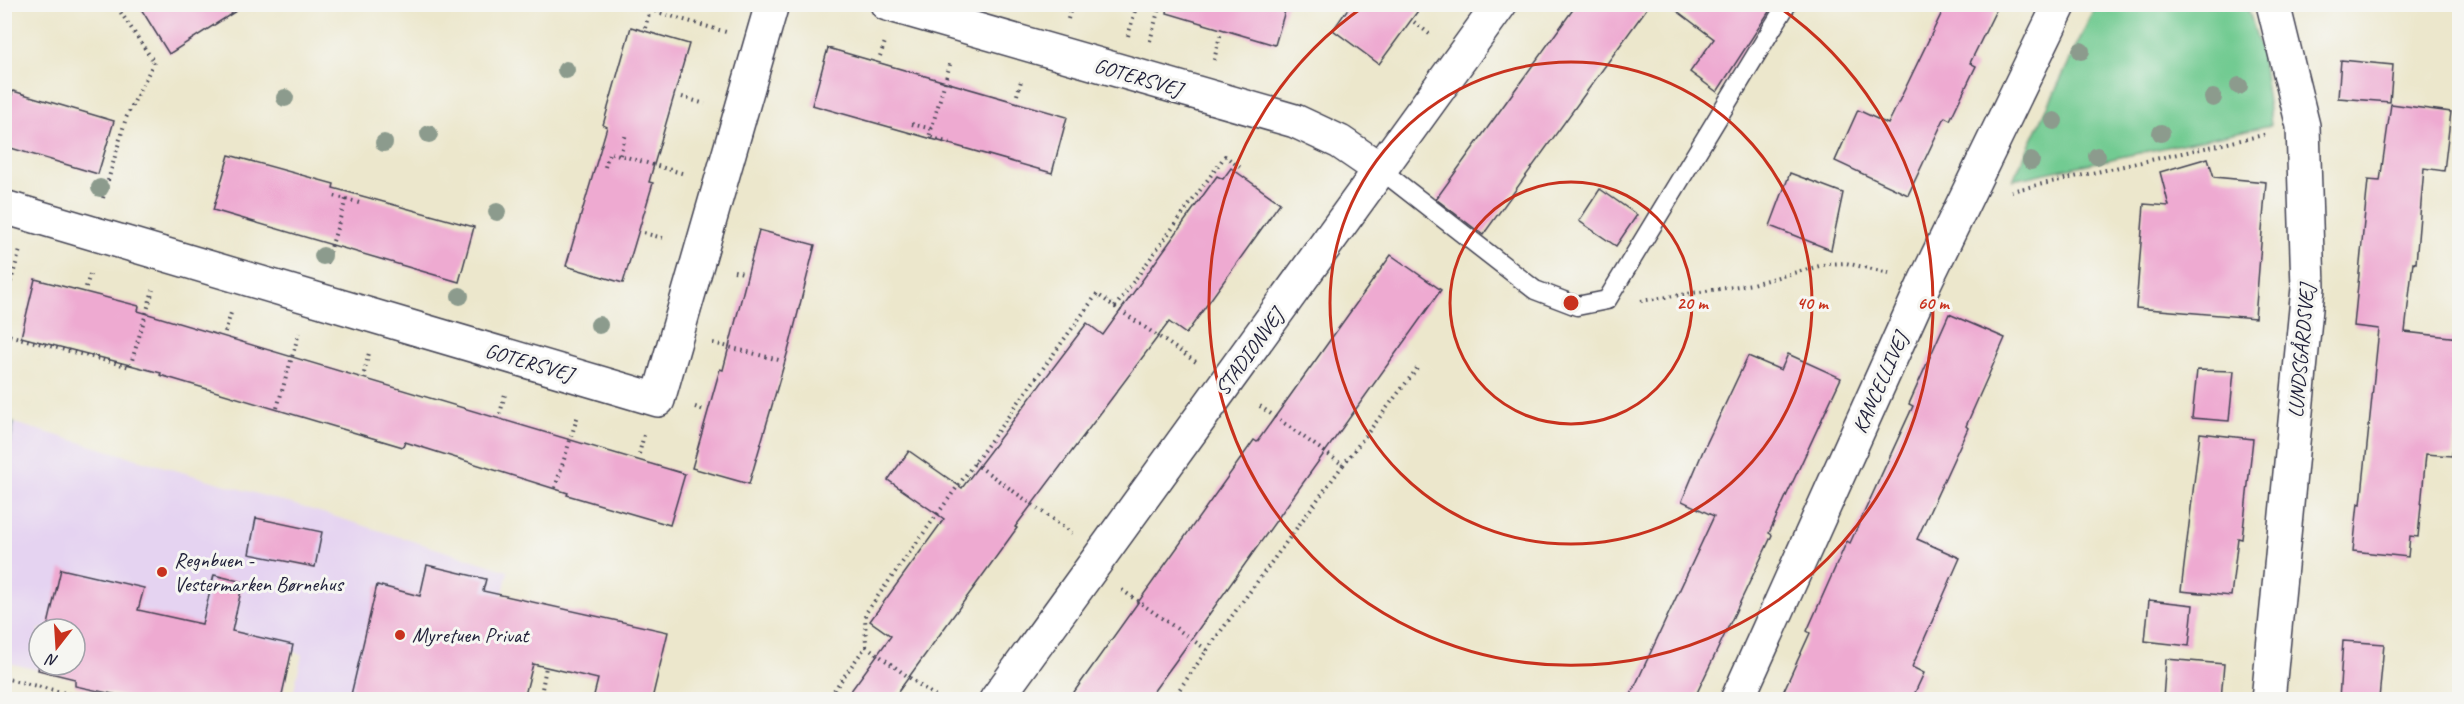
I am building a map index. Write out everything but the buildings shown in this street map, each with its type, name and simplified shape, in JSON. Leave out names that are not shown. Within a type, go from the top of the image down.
[{"type":"street","name":"GOTERSVEJ","points":[[17,211],[658,400],[772,4]]},
{"type":"street","name":"GOTERSVEJ","points":[[887,4],[1295,121],[1340,142],[1381,170]]},
{"type":"street","name":"STADIONVEJ","points":[[996,699],[1500,4]]},
{"type":"street","name":"KANCELLIVEJ","points":[[1737,699],[1925,282],[2060,4]]},
{"type":"street","name":"LUNDSGÅRDSVEJ","points":[[2268,699],[2308,288],[2303,126],[2273,4]]},
{"type":"lane","points":[[1381,170],[1535,290],[1578,306],[1607,300],[1787,4]]},
{"type":"path","points":[[93,233],[126,118],[154,62],[116,4]]},
{"type":"path","points":[[658,12],[660,4]]},
{"type":"path","points":[[645,28],[650,10],[761,43]]},
{"type":"path","points":[[950,143],[929,137],[961,26]]},
{"type":"path","points":[[912,124],[932,129]]},
{"type":"path","points":[[1966,200],[2303,126]]},
{"type":"path","points":[[620,155],[626,134]]},
{"type":"path","points":[[605,167],[609,152],[720,184]]},
{"type":"path","points":[[1115,307],[1225,156],[1241,168]]},
{"type":"path","points":[[334,196],[359,203]]},
{"type":"path","points":[[277,408],[346,199]]},
{"type":"path","points":[[4,305],[17,211]]},
{"type":"path","points":[[4,334],[130,367],[164,254]]},
{"type":"path","points":[[1607,300],[1638,301],[1694,294],[1752,284],[1827,264],[1846,263],[1925,282]]},
{"type":"path","points":[[827,699],[866,646],[865,614],[1097,294],[1343,465]]},
{"type":"path","points":[[677,334],[779,360]]},
{"type":"path","points":[[1172,699],[1343,465],[1419,366]]},
{"type":"path","points":[[555,488],[589,380]]},
{"type":"path","points":[[974,463],[1207,650]]},
{"type":"path","points":[[866,646],[940,699]]},
{"type":"path","points":[[540,699],[546,667]]},
{"type":"path","points":[[4,678],[94,699]]},
{"type":"shaded area","name":"Regnbuen - Vestermarken Børnehus","points":[[14,423],[333,516],[508,571],[479,699],[292,699],[302,655],[292,651],[281,699],[136,699],[82,687],[81,677],[87,677],[87,617],[27,617],[27,667],[5,662],[4,465]]},
{"type":"green space","points":[[2096,5],[2247,5],[2261,51],[2271,125],[2013,180]]},
{"type":"green space","points":[[4,420],[14,423],[5,465]]},
{"type":"place","name":"Regnbuen - Vestermarken Børnehus","points":[[162,572]]},
{"type":"place","name":"Myretuen Privat","points":[[400,635]]}]
